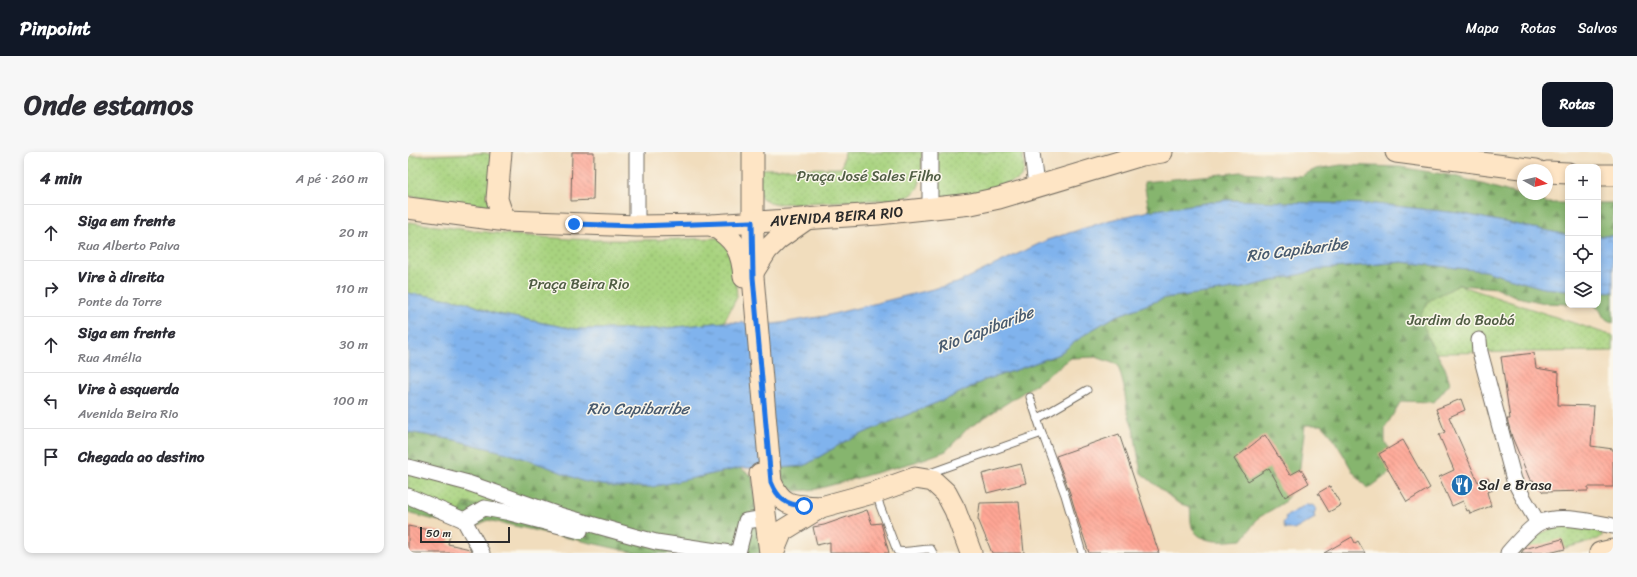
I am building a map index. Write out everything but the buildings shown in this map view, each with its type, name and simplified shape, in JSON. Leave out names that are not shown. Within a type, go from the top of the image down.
[{"type":"main road","points":[[501,152],[498,199],[501,211],[507,221]]},
{"type":"main road","points":[[753,152],[750,275],[765,472],[766,518],[770,553]]},
{"type":"main road","points":[[1396,152],[1517,168]]},
{"type":"main road","name":"AVENIDA BEIRA RIO","points":[[408,208],[507,221],[637,226],[752,222],[930,209],[971,204],[999,198],[1149,153]]},
{"type":"main road","points":[[1553,172],[1565,173]]},
{"type":"main road","points":[[1601,175],[1613,176]]},
{"type":"main road","points":[[753,184],[755,195],[766,207],[782,214],[808,218]]},
{"type":"main road","points":[[712,224],[730,216],[738,209],[753,184]]},
{"type":"main road","points":[[480,217],[492,208],[498,199]]},
{"type":"main road","points":[[750,275],[767,250],[808,218]]},
{"type":"main road","points":[[712,224],[727,234],[735,244],[750,275]]},
{"type":"main road","points":[[765,472],[776,492],[782,499],[792,506],[821,507]]},
{"type":"main road","points":[[773,553],[782,531],[821,507],[876,492],[915,478],[934,480],[946,493],[955,510],[971,553]]},
{"type":"main road","points":[[1600,553],[1613,550]]},
{"type":"street","points":[[637,152],[637,226]]},
{"type":"street","points":[[930,152],[930,209]]},
{"type":"street","points":[[1032,152],[1036,186]]},
{"type":"street","points":[[1479,340],[1480,352],[1514,480],[1538,523]]},
{"type":"street","points":[[408,467],[468,483],[559,515],[626,534],[656,542],[730,553]]},
{"type":"street","points":[[408,496],[464,520],[482,553]]},
{"type":"street","points":[[464,520],[484,508],[506,512],[647,547],[683,553]]},
{"type":"street","points":[[738,553],[746,521],[766,518]]},
{"type":"street","points":[[1508,553],[1538,523],[1554,519],[1569,519],[1613,526]]},
{"type":"lane","points":[[1037,419],[1087,390]]},
{"type":"lane","points":[[1030,397],[1064,495],[1082,553]]},
{"type":"lane","points":[[915,478],[1042,433]]},
{"type":"lane","points":[[876,492],[897,552],[904,553],[931,549],[933,553]]},
{"type":"green space","name":"Praça José Sales Filho","points":[[844,152],[922,152],[921,174],[918,187],[915,192],[902,199],[773,204],[760,197],[759,169],[842,168]]},
{"type":"green space","name":"Praça José Sales Filho","points":[[932,152],[1023,152],[1024,171],[1018,180],[942,200],[935,196]]},
{"type":"green space","points":[[485,153],[492,155],[489,206],[408,196],[408,156]]},
{"type":"green space","points":[[1341,165],[1400,167],[1454,176],[1517,194],[1517,200],[1538,200],[1548,203],[1565,203],[1565,234],[1459,213],[1376,204],[1227,200],[1149,211],[1144,182],[1242,172],[1301,176],[1316,169]]},
{"type":"green space","points":[[1601,203],[1613,203],[1613,236],[1601,236]]},
{"type":"green space","name":"Praça Beira Rio","points":[[408,222],[502,234],[548,238],[626,240],[719,238],[734,258],[737,297],[724,322],[658,329],[574,329],[493,313],[463,301],[408,293]]},
{"type":"green space","points":[[1402,262],[1485,271],[1543,288],[1565,290],[1565,304],[1545,303],[1517,297],[1497,288],[1459,285],[1428,301],[1429,340],[1445,368],[1450,383],[1434,402],[1401,401],[1385,428],[1385,442],[1395,458],[1392,471],[1368,489],[1353,472],[1331,435],[1322,425],[1305,425],[1298,483],[1283,503],[1258,518],[1242,540],[1215,541],[1202,538],[1192,527],[1190,507],[1178,503],[1141,473],[1134,432],[1127,410],[1124,387],[1118,365],[1096,357],[1071,358],[1036,384],[967,429],[946,451],[915,462],[817,489],[796,491],[787,486],[783,480],[780,468],[804,466],[844,442],[875,428],[953,396],[985,380],[1059,354],[1088,332],[1116,316],[1165,298],[1243,288],[1322,269]]},
{"type":"green space","name":"Jardim do Baobá","points":[[1459,285],[1613,336],[1613,351],[1436,353],[1429,340],[1420,316],[1428,301]]},
{"type":"green space","points":[[1601,291],[1613,292],[1613,323],[1604,318],[1598,308],[1601,308]]},
{"type":"green space","points":[[408,432],[455,440],[507,453],[548,467],[582,481],[699,477],[740,468],[752,476],[762,553],[636,553],[488,520],[470,529],[412,514],[408,512]]},
{"type":"green space","points":[[408,471],[506,500],[500,510],[465,503],[460,512],[408,493]]},
{"type":"green space","points":[[1570,525],[1602,531],[1602,536],[1598,539],[1548,553],[1517,553],[1528,542],[1540,534],[1555,528]]},
{"type":"water","name":"Rio Capibaribe","points":[[1227,200],[1376,204],[1459,213],[1565,234],[1565,290],[1543,288],[1485,271],[1402,262],[1322,269],[1243,288],[1165,298],[1116,316],[1088,332],[1059,354],[985,380],[953,396],[875,428],[844,442],[804,466],[780,468],[740,468],[652,487],[613,487],[582,481],[548,467],[507,453],[455,440],[408,432],[408,293],[463,301],[493,313],[574,329],[658,329],[724,322],[774,324],[825,316],[957,283],[1047,240],[1110,220],[1149,211]]},
{"type":"water","points":[[1601,236],[1613,236],[1613,292],[1601,291]]},
{"type":"water","points":[[1307,504],[1308,506],[1312,505],[1316,508],[1314,515],[1315,518],[1294,530],[1285,529],[1283,523],[1286,519],[1285,517]]},
{"type":"place","name":"Sal e Brasa","points":[[1462,485]]},
{"type":"route","points":[[574,224],[637,226],[752,222],[753,277],[769,472],[771,482],[776,492],[782,499],[792,506],[804,506]]}]
